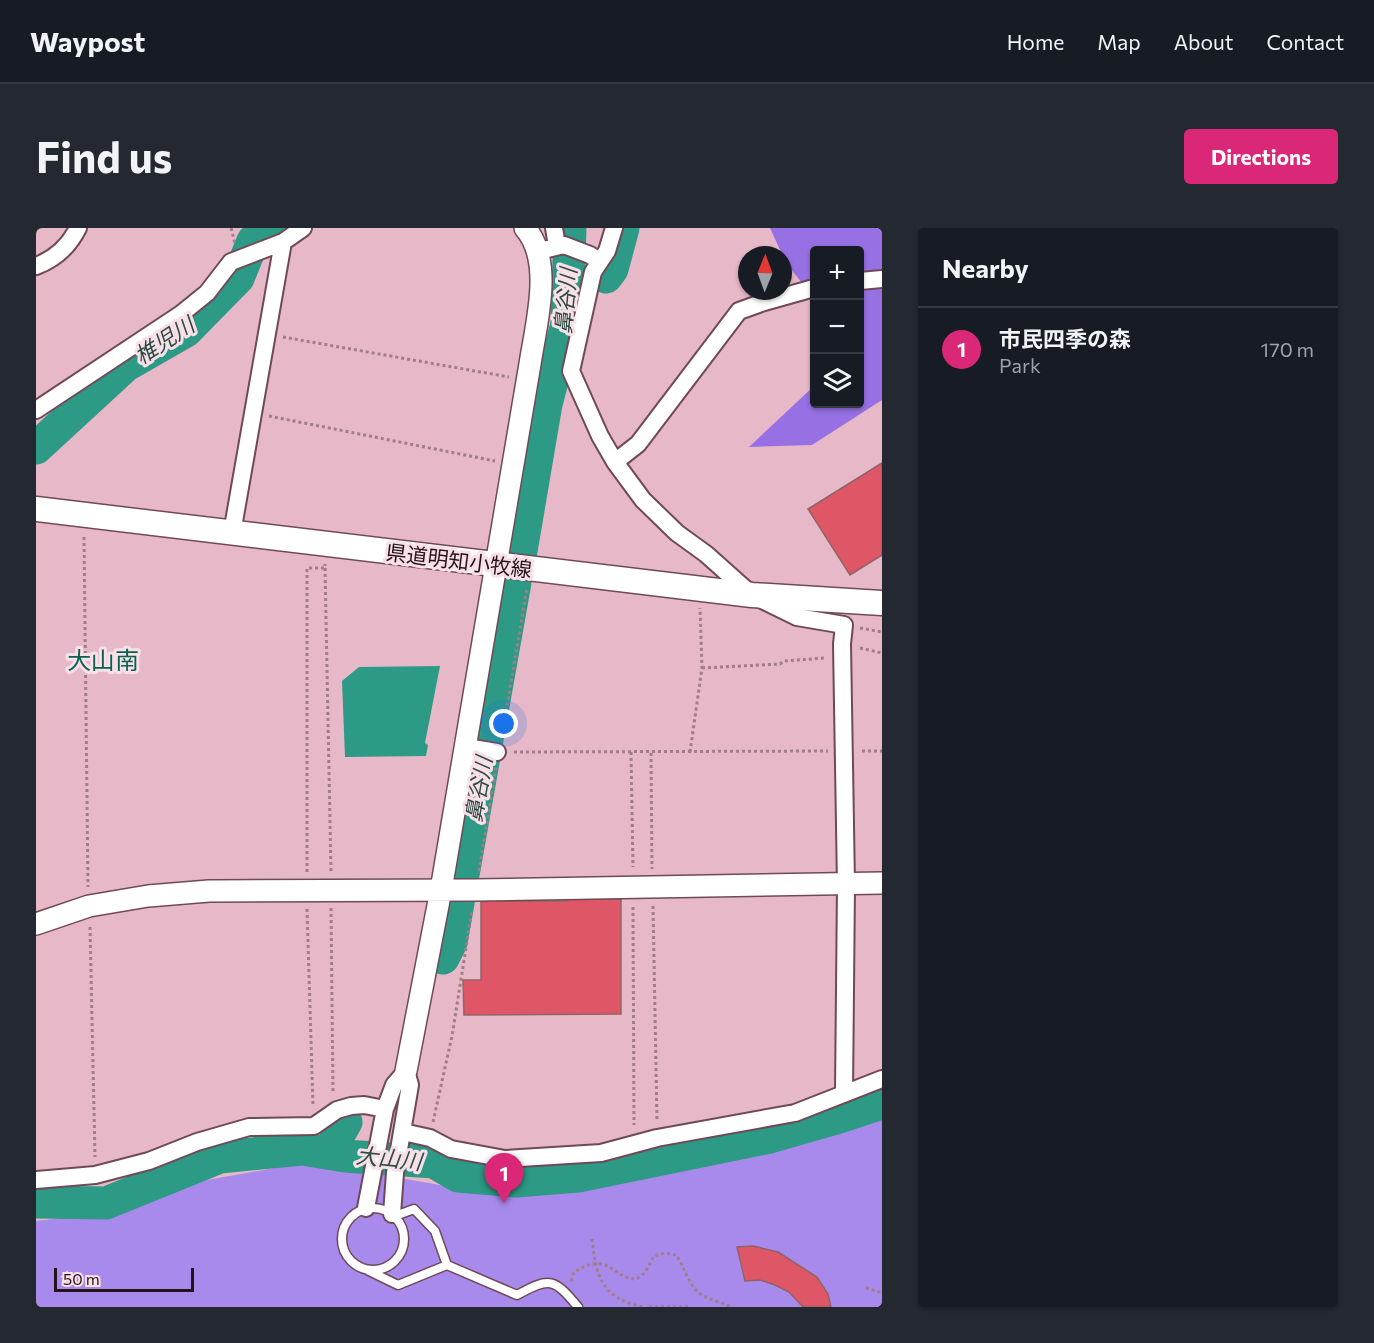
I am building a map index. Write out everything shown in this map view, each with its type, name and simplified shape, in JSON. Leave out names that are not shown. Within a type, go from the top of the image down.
[{"type":"main road","name":"県道明知小牧線","points":[[36,509],[752,595],[882,603]]},
{"type":"street","points":[[36,266],[50,261],[73,239],[78,228]]},
{"type":"street","points":[[36,410],[181,314],[207,293],[231,262],[283,243],[303,228]]},
{"type":"street","points":[[525,228],[553,247],[582,253],[599,261]]},
{"type":"street","points":[[366,1208],[385,1109],[394,1085],[406,1071],[460,890],[470,747],[542,279],[553,247],[554,228]]},
{"type":"street","points":[[614,228],[607,251],[593,272],[571,371],[600,436],[615,462],[643,500],[677,533],[752,595],[797,617],[844,625],[842,651],[846,885],[844,1093]]},
{"type":"street","points":[[232,533],[283,243]]},
{"type":"street","points":[[864,281],[882,279]]},
{"type":"street","points":[[615,462],[638,444],[739,311],[810,289]]},
{"type":"street","points":[[470,747],[498,752]]},
{"type":"street","points":[[36,924],[89,906],[148,896],[209,891],[460,890],[882,883]]},
{"type":"street","points":[[393,1215],[395,1173],[410,1085],[406,1071]]},
{"type":"street","points":[[401,1140],[430,1138],[451,1149],[505,1159],[601,1153],[657,1138],[795,1113],[882,1079]]},
{"type":"street","points":[[36,1180],[95,1175],[149,1161],[197,1142],[249,1127],[314,1126],[333,1112],[351,1106],[364,1105],[385,1109]]},
{"type":"lane","points":[[363,1269],[374,1270],[394,1263],[401,1255],[404,1245],[405,1234],[401,1224],[393,1215],[376,1207],[356,1212],[344,1228],[343,1248],[347,1257],[363,1269],[398,1285],[447,1265],[516,1295],[539,1283],[555,1284],[567,1292],[578,1307]]},
{"type":"lane","points":[[393,1215],[414,1209],[435,1231],[447,1265]]},
{"type":"path","points":[[266,334],[527,381]]},
{"type":"path","points":[[252,413],[513,465]]},
{"type":"path","points":[[84,514],[95,1175]]},
{"type":"path","points":[[325,561],[333,1112]]},
{"type":"path","points":[[314,1126],[307,891],[307,568],[325,568]]},
{"type":"path","points":[[430,1138],[452,1036],[460,890],[498,752],[531,568]]},
{"type":"path","points":[[690,752],[702,668],[699,588]]},
{"type":"path","points":[[702,668],[780,664],[784,661],[842,651],[882,653]]},
{"type":"path","points":[[498,752],[844,751]]},
{"type":"path","points":[[631,752],[643,887],[657,1138]]},
{"type":"path","points":[[634,1144],[643,887],[651,753]]},
{"type":"path","points":[[592,1239],[595,1264],[606,1288],[615,1298],[627,1304],[643,1307]]},
{"type":"path","points":[[567,1292],[574,1272],[591,1264],[609,1267],[628,1279],[637,1278],[644,1273],[654,1256],[665,1253],[676,1255],[684,1266],[690,1281],[699,1292],[731,1307]]},
{"type":"path","points":[[866,1288],[882,1293]]},
{"type":"path","points":[[649,1307],[691,1307]]},
{"type":"shaded area","points":[[770,228],[882,228],[882,400],[812,445],[749,447],[810,390],[810,408],[864,408],[864,246],[810,246],[810,293],[792,270],[792,246],[778,246]]},
{"type":"shaded area","points":[[440,666],[425,743],[428,745],[426,756],[345,757],[342,681],[359,667]]},
{"type":"shaded area","points":[[882,1113],[882,1307],[36,1307],[36,1221],[103,1213],[157,1189],[308,1162],[486,1193],[523,1192],[711,1163]]},
{"type":"building","points":[[882,463],[882,555],[850,575],[808,509]]},
{"type":"building","points":[[568,899],[621,899],[621,1014],[464,1015],[463,980],[481,980],[481,901],[568,901]]},
{"type":"building","points":[[753,1246],[778,1252],[817,1277],[828,1294],[831,1307],[803,1307],[789,1292],[775,1285],[760,1280],[745,1281],[737,1247]]},
{"type":"waterway","name":"椎児川","points":[[36,448],[125,366],[186,331],[238,278],[253,241],[280,228]]},
{"type":"waterway","name":"鼻谷川","points":[[521,551],[546,404],[567,324],[570,228]]},
{"type":"waterway","points":[[606,277],[612,269],[623,228]]},
{"type":"waterway","name":"鼻谷川","points":[[443,958],[451,942],[515,582]]},
{"type":"waterway","name":"大山川","points":[[36,1202],[106,1203],[220,1157],[302,1149],[345,1156],[434,1162],[458,1176],[516,1181],[578,1176],[770,1137],[882,1103]]},
{"type":"waterway","name":"鼻谷川","points":[[328,1153],[346,1122]]},
{"type":"place","name":"市民四季の森","points":[[504,1203]]},
{"type":"district","name":"大山南","points":[[103,659]]}]
